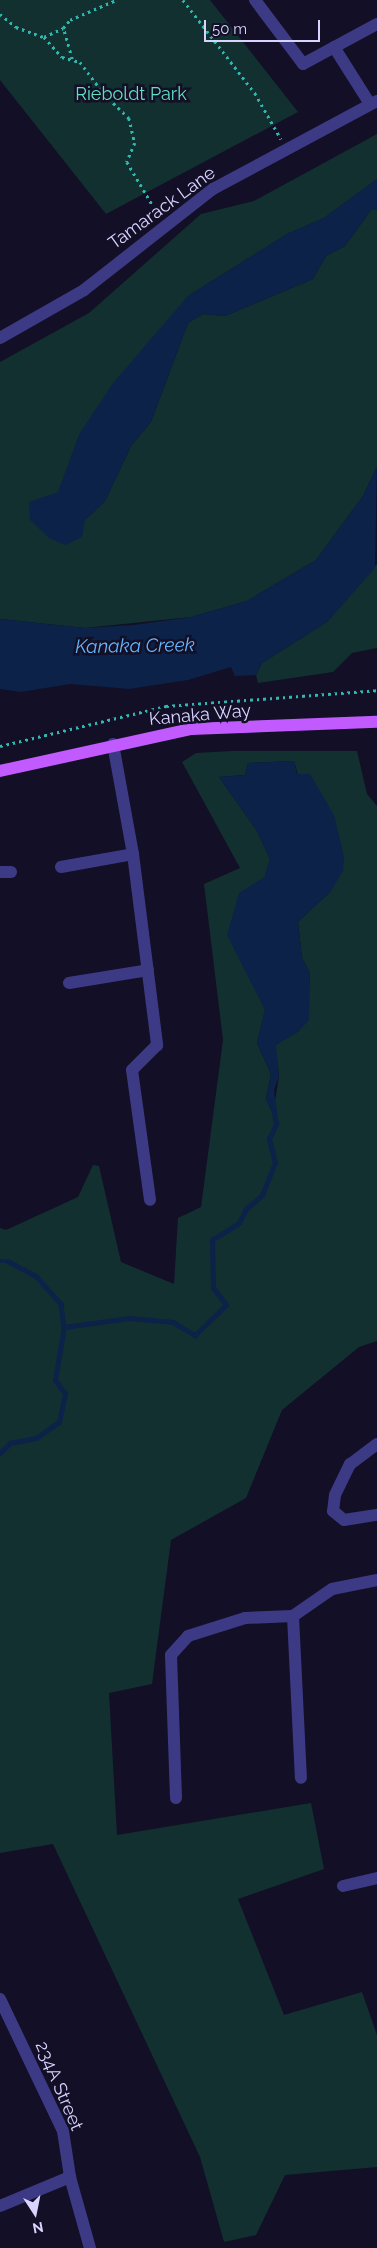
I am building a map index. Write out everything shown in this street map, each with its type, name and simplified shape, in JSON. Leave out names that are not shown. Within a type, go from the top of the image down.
[{"type":"main road","name":"Kanaka Way","points":[[0,771],[113,744],[191,729],[377,722]]},
{"type":"street","points":[[255,0],[304,64],[377,24]]},
{"type":"street","points":[[334,47],[374,103]]},
{"type":"street","name":"Tamarack Lane","points":[[0,338],[84,290],[164,224],[213,189],[374,103]]},
{"type":"street","points":[[113,744],[133,854],[157,1045],[132,1070],[150,1200]]},
{"type":"street","points":[[61,867],[133,854]]},
{"type":"street","points":[[69,983],[148,970]]},
{"type":"street","points":[[377,1444],[350,1464],[335,1495],[333,1511],[344,1520],[377,1515]]},
{"type":"street","points":[[176,1798],[171,1655],[188,1636],[245,1618],[293,1616],[332,1589],[377,1580]]},
{"type":"street","points":[[293,1616],[301,1778]]},
{"type":"street","points":[[343,1886],[377,1878]]},
{"type":"street","name":"234A Street","points":[[0,1999],[63,2131],[70,2177],[90,2248]]},
{"type":"street","points":[[0,2206],[70,2177]]},
{"type":"path","points":[[44,37],[63,28],[70,20],[116,0]]},
{"type":"path","points":[[182,0],[256,93],[267,120],[287,148]]},
{"type":"path","points":[[0,14],[16,27],[44,37],[54,51],[91,73],[104,94],[129,118],[135,143],[127,162],[164,224]]},
{"type":"path","points":[[63,28],[72,60]]},
{"type":"path","points":[[0,746],[166,706],[377,690]]},
{"type":"green space","name":"Rieboldt Park","points":[[0,0],[210,0],[298,112],[106,214],[0,80]]},
{"type":"green space","points":[[377,134],[377,179],[324,218],[287,234],[188,296],[80,433],[58,493],[85,520],[105,501],[131,446],[151,422],[188,323],[203,314],[225,316],[313,279],[326,256],[345,246],[371,210],[377,210],[377,467],[363,496],[316,560],[247,601],[191,617],[85,628],[0,619],[0,362],[89,313],[201,214],[254,201]]},
{"type":"green space","points":[[377,564],[377,648],[352,653],[333,672],[258,683],[256,675],[262,663],[327,622]]},
{"type":"green space","points":[[232,751],[357,751],[367,794],[377,806],[377,1341],[359,1347],[282,1410],[246,1498],[171,1540],[152,1684],[109,1693],[117,1835],[311,1803],[324,1869],[238,1899],[284,2015],[362,1992],[377,2035],[377,2167],[285,2175],[256,2235],[224,2242],[200,2157],[53,1844],[0,1853],[0,1228],[6,1230],[78,1197],[93,1165],[99,1166],[121,1262],[174,1284],[178,1218],[201,1207],[223,1040],[204,884],[240,868],[182,762],[196,753]],"holes":[[[294,761],[331,891],[298,922],[302,958],[310,973],[309,994],[299,1031],[275,1045],[279,1076],[273,1114],[266,1099],[271,1074],[257,1043],[265,1010],[257,989],[239,894],[265,877],[270,859],[257,831],[219,777],[245,775],[248,763]]]},
{"type":"water","points":[[377,179],[377,210],[371,210],[345,246],[326,256],[313,279],[225,316],[203,314],[188,323],[151,422],[131,446],[105,501],[85,520],[82,537],[65,545],[49,538],[30,520],[29,502],[58,492],[80,433],[113,383],[188,296],[287,234],[324,218]]},
{"type":"water","name":"Kanaka Creek","points":[[377,467],[375,568],[327,622],[262,663],[256,675],[235,676],[231,667],[188,680],[129,689],[70,684],[21,692],[0,689],[0,619],[85,628],[134,625],[191,617],[247,601],[316,560],[363,496]]},
{"type":"water","points":[[294,761],[297,774],[310,774],[334,815],[344,857],[343,871],[331,891],[298,922],[302,958],[310,973],[309,1020],[299,1031],[276,1045],[279,1076],[274,1090],[277,1112],[273,1114],[266,1099],[271,1074],[257,1043],[265,1010],[227,935],[239,893],[265,877],[270,859],[257,831],[219,777],[245,775],[248,763]]},
{"type":"waterway","points":[[0,1453],[10,1443],[36,1438],[59,1422],[65,1394],[55,1380],[64,1327],[130,1318],[173,1322],[195,1335],[226,1305],[213,1288],[212,1240],[239,1223],[246,1209],[262,1195],[275,1163],[269,1139],[276,1124],[273,1108]]},
{"type":"waterway","points":[[0,1261],[8,1261],[36,1276],[61,1304],[64,1327]]}]
